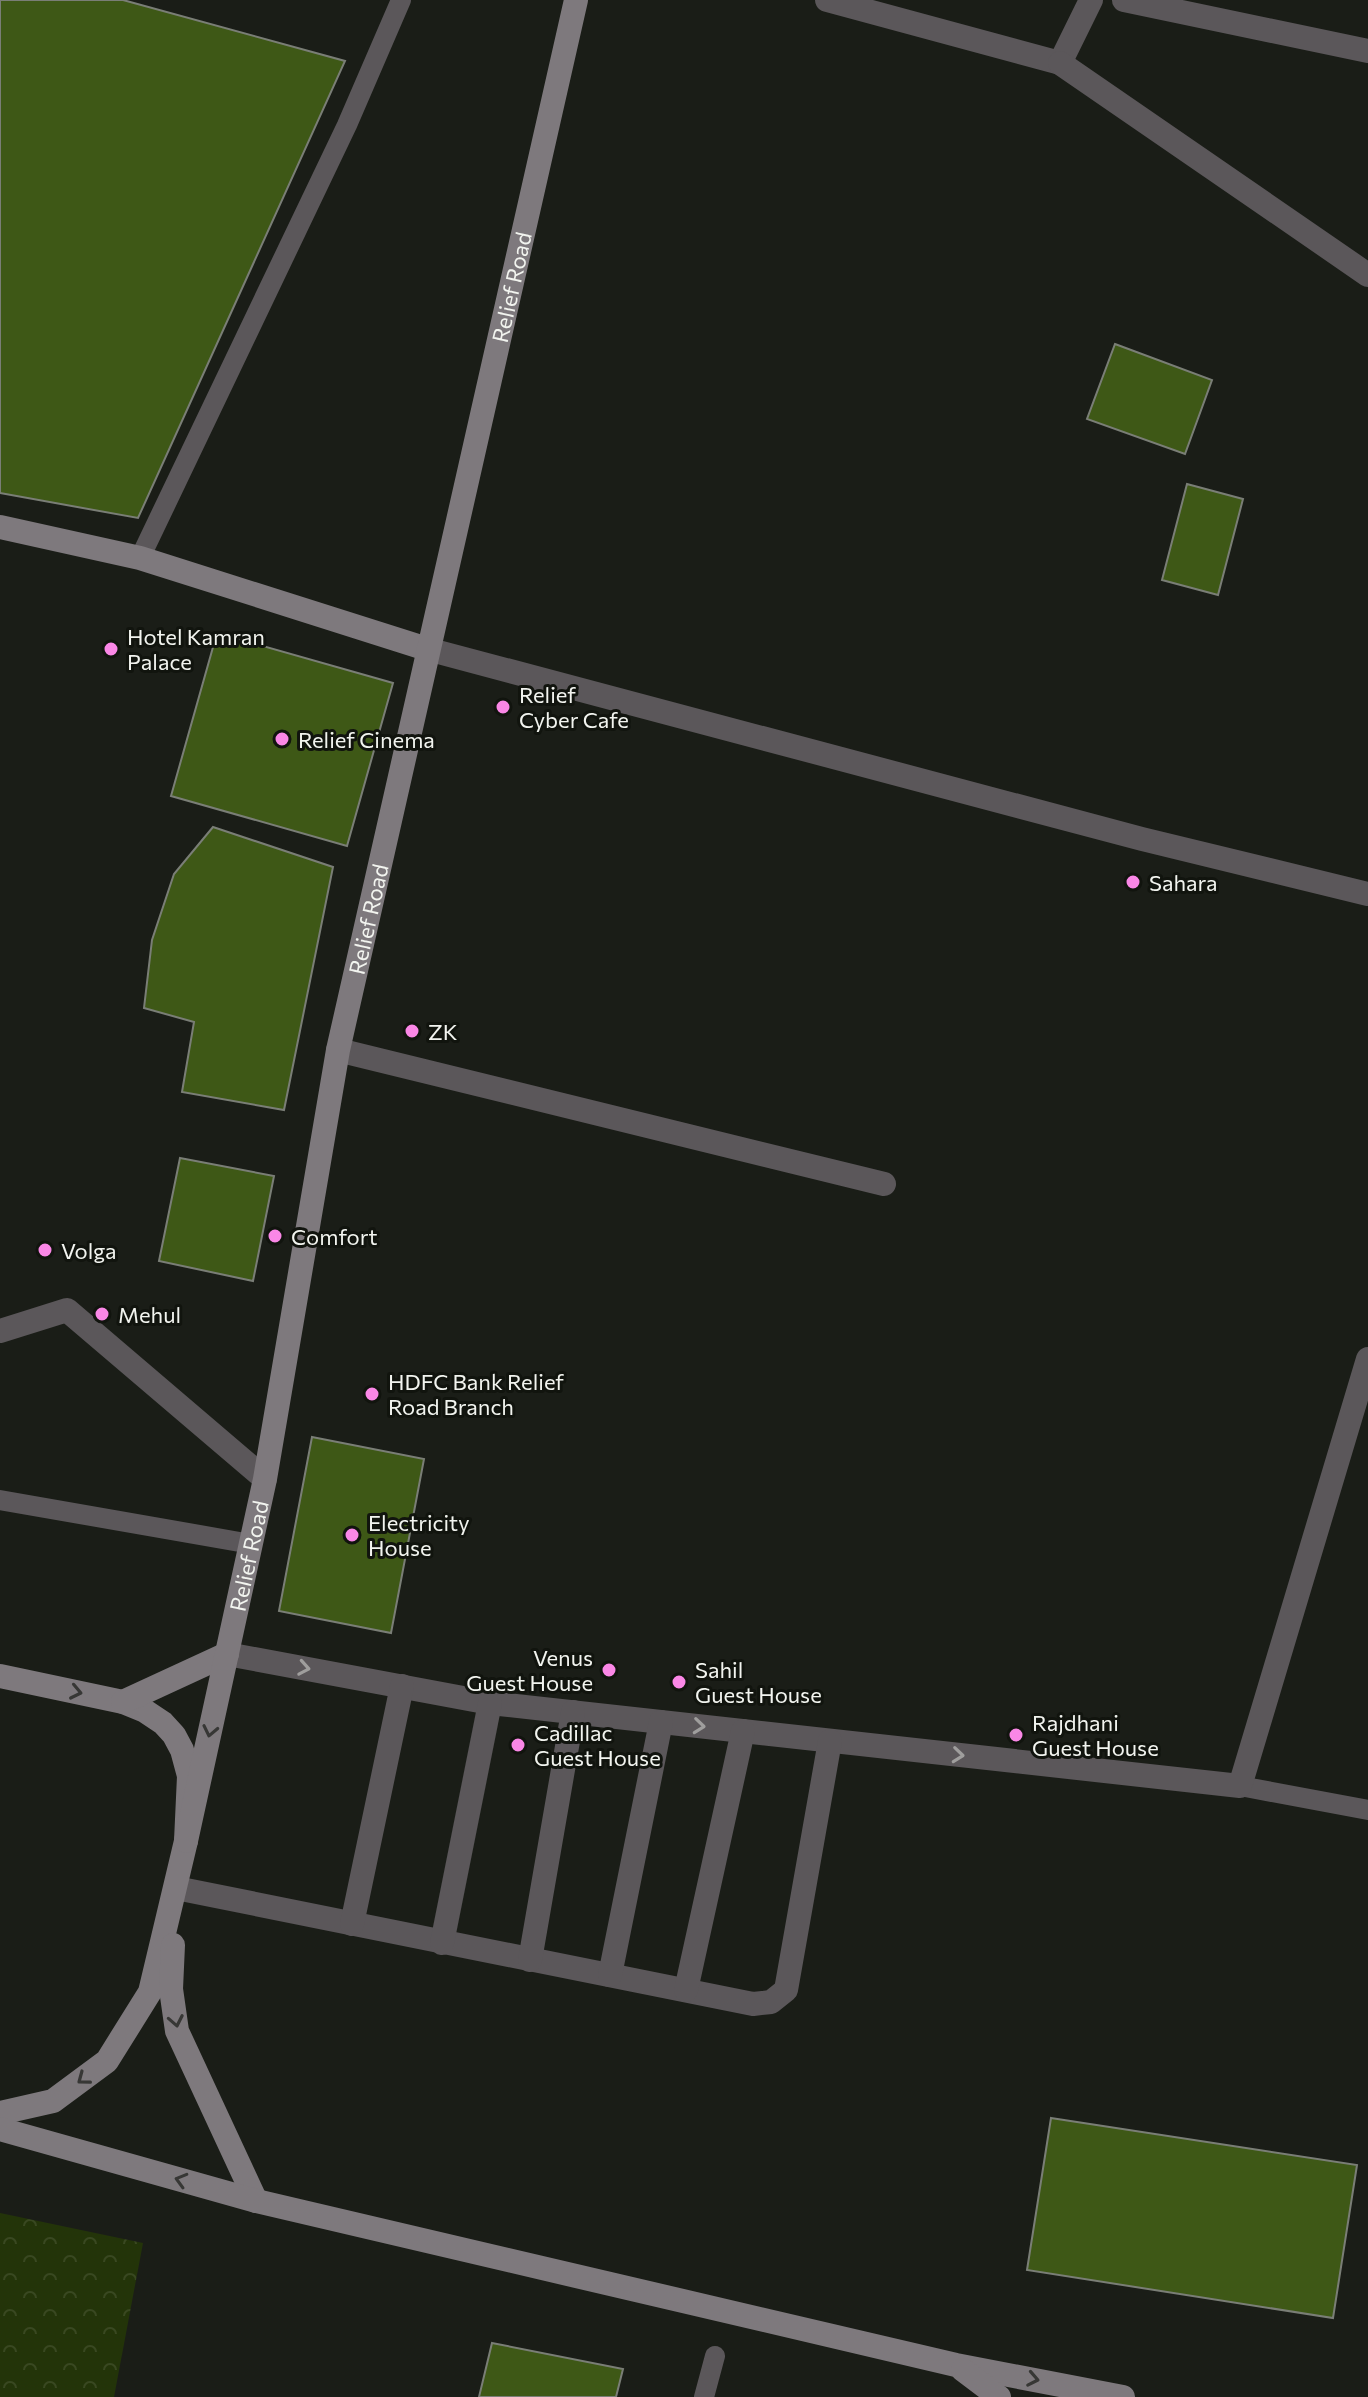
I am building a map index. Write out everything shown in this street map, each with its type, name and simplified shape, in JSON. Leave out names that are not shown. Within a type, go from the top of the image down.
[{"type":"main road","name":"Relief Road","points":[[186,1841],[265,1479],[338,1050],[576,0]]},
{"type":"main road","points":[[0,527],[140,558],[427,649]]},
{"type":"main road","points":[[123,1702],[227,1654]]},
{"type":"main road","points":[[0,1676],[123,1702],[145,1711],[174,1735],[189,1776],[186,1841],[150,1992],[107,2061],[53,2101],[0,2113]]},
{"type":"main road","points":[[176,1888],[171,1989],[177,2031],[256,2201]]},
{"type":"main road","points":[[0,2129],[256,2201],[956,2365],[1123,2397]]},
{"type":"main road","points":[[956,2365],[999,2397]]},
{"type":"street","points":[[827,0],[1060,63],[1368,275]]},
{"type":"street","points":[[1060,63],[1091,0]]},
{"type":"street","points":[[1124,0],[1368,50]]},
{"type":"street","points":[[427,649],[1142,839],[1368,894]]},
{"type":"street","points":[[338,1050],[884,1184]]},
{"type":"street","points":[[0,1331],[67,1310],[265,1479]]},
{"type":"street","points":[[227,1654],[490,1703],[1240,1786],[1366,1374]]},
{"type":"street","points":[[352,1924],[402,1686]]},
{"type":"street","points":[[442,1943],[490,1703]]},
{"type":"street","points":[[530,1960],[573,1712]]},
{"type":"street","points":[[610,1975],[661,1722]]},
{"type":"street","points":[[686,1990],[743,1731]]},
{"type":"street","points":[[176,1888],[753,2004],[771,2002],[786,1990],[830,1741]]},
{"type":"lane","points":[[140,558],[347,125],[401,0]]},
{"type":"lane","points":[[0,1500],[251,1544]]},
{"type":"lane","points":[[1240,1786],[1368,1810]]},
{"type":"lane","points":[[704,2397],[715,2356]]},
{"type":"green space","points":[[0,2213],[143,2243],[114,2397],[0,2397]]},
{"type":"building","points":[[0,0],[123,0],[345,61],[138,518],[0,493]]},
{"type":"building","points":[[1115,344],[1212,380],[1185,454],[1087,419]]},
{"type":"building","points":[[1187,484],[1243,499],[1218,595],[1162,580]]},
{"type":"building","name":"Relief Cinema","points":[[217,633],[393,683],[347,846],[171,796]]},
{"type":"building","points":[[213,827],[333,867],[284,1110],[182,1092],[194,1022],[144,1008],[152,940],[174,874]]},
{"type":"building","points":[[180,1158],[274,1176],[253,1281],[159,1261]]},
{"type":"building","name":"Electricity House","points":[[312,1437],[424,1459],[391,1633],[279,1611]]},
{"type":"building","points":[[1051,2118],[1357,2165],[1333,2318],[1027,2270]]},
{"type":"building","points":[[492,2343],[623,2369],[616,2397],[479,2397]]},
{"type":"place","name":"Hotel Kamran Palace","points":[[111,649]]},
{"type":"place","name":"Relief Cyber Cafe","points":[[503,707]]},
{"type":"place","name":"Relief Cinema","points":[[282,739]]},
{"type":"place","name":"Sahara","points":[[1133,882]]},
{"type":"place","name":"ZK","points":[[412,1031]]},
{"type":"place","name":"Comfort","points":[[275,1236]]},
{"type":"place","name":"Volga","points":[[45,1250]]},
{"type":"place","name":"Mehul","points":[[102,1314]]},
{"type":"place","name":"HDFC Bank Relief Road Branch","points":[[372,1394]]},
{"type":"place","name":"Electricity House","points":[[352,1535]]},
{"type":"place","name":"Venus Guest House","points":[[609,1670]]},
{"type":"place","name":"Sahil Guest House","points":[[679,1682]]},
{"type":"place","name":"Rajdhani Guest House","points":[[1016,1735]]},
{"type":"place","name":"Cadillac Guest House","points":[[518,1745]]}]
